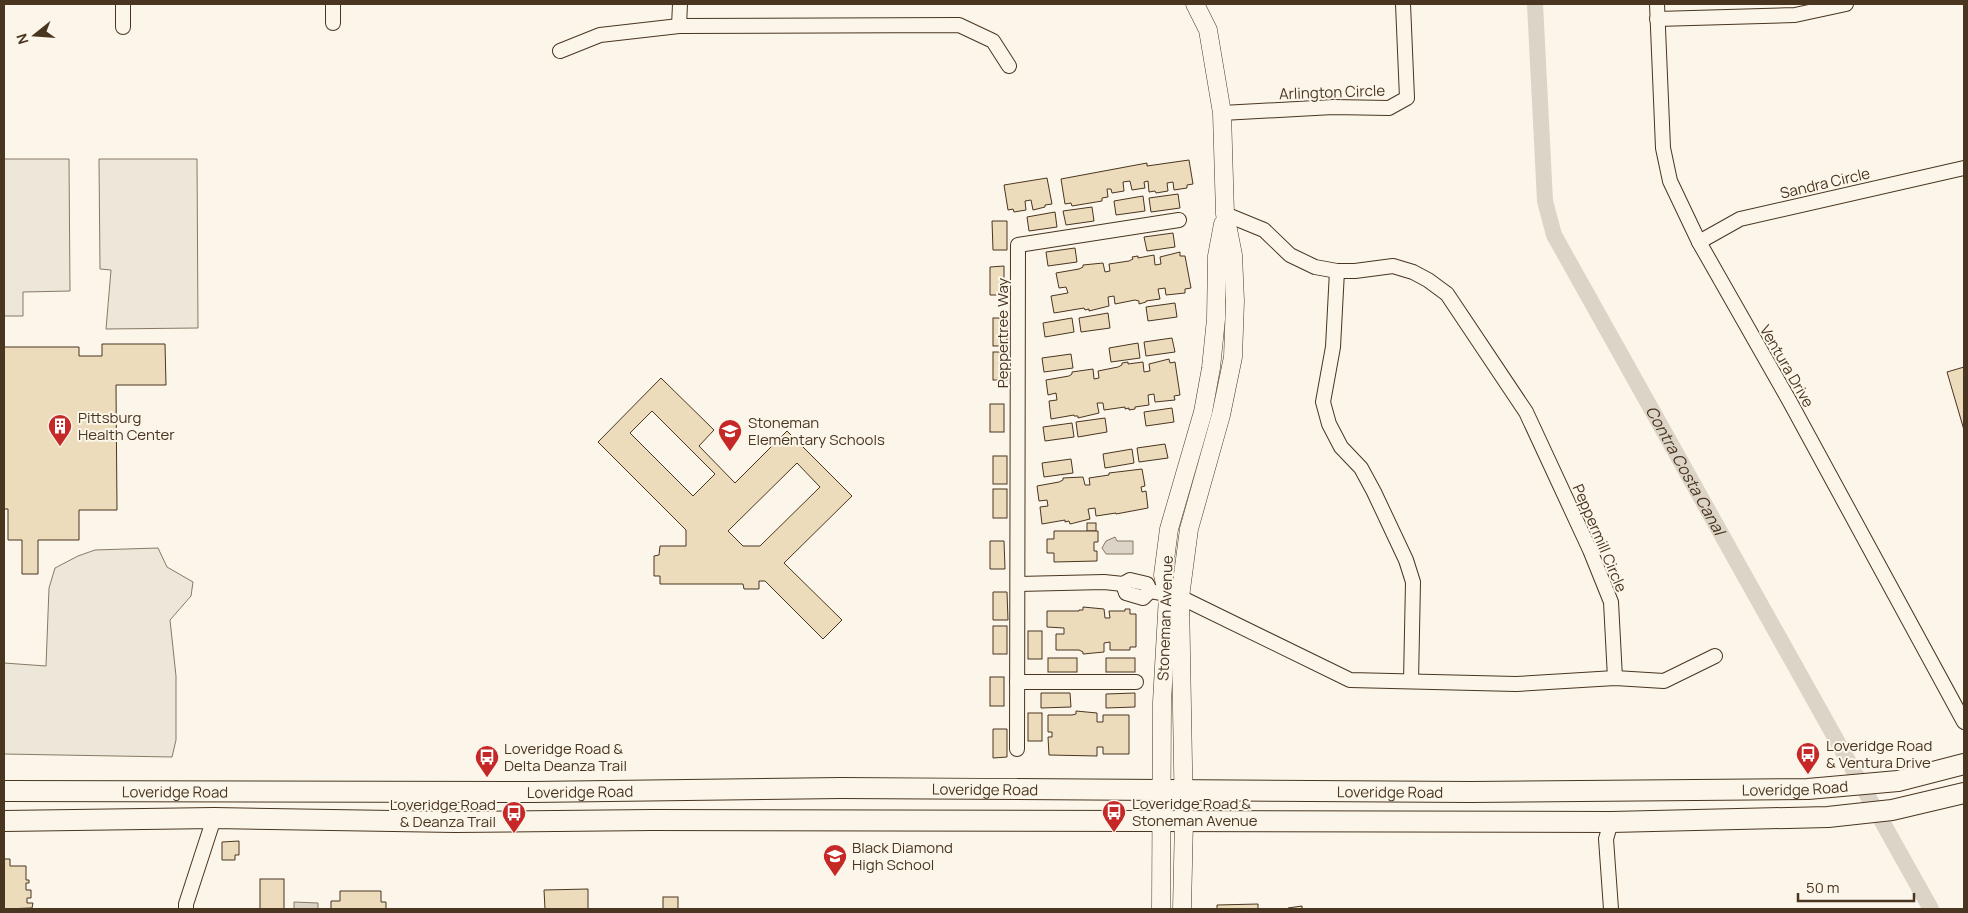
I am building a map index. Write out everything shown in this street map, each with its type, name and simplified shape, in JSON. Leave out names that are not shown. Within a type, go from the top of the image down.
[{"type":"main road","name":"Loveridge Road","points":[[4,791],[434,792],[841,788],[1480,792],[1817,789],[1898,781],[1964,764]]},
{"type":"main road","points":[[422,822],[434,792]]},
{"type":"main road","name":"Loveridge Road","points":[[4,821],[214,818],[422,822],[1184,820],[1611,822],[1828,817],[1892,810],[1964,793]]},
{"type":"street","points":[[122,4],[123,27]]},
{"type":"street","points":[[333,4],[333,23]]},
{"type":"street","points":[[679,26],[680,4]]},
{"type":"street","name":"Stoneman Avenue","points":[[1161,909],[1162,702],[1174,596],[1189,529],[1221,415],[1233,357],[1235,301],[1233,255],[1225,214],[1222,113],[1208,30],[1195,4]]},
{"type":"street","name":"Arlington Circle","points":[[1222,113],[1333,107],[1390,108],[1407,98],[1403,4]]},
{"type":"street","name":"Ventura Drive","points":[[1657,4],[1665,156],[1670,181],[1698,242],[1790,402],[1964,722]]},
{"type":"street","points":[[1657,20],[1795,16],[1846,4]]},
{"type":"street","points":[[560,51],[600,35],[679,26],[959,25],[993,41],[1009,66]]},
{"type":"street","name":"Sandra Circle","points":[[1698,242],[1740,219],[1964,168]]},
{"type":"street","name":"Peppermill Circle","points":[[1225,214],[1264,230],[1290,255],[1316,268],[1337,271],[1393,266],[1413,272],[1447,294],[1526,412],[1590,550],[1610,602],[1615,678]]},
{"type":"street","name":"Peppertree Way","points":[[1017,749],[1018,245],[1179,220]]},
{"type":"street","points":[[1337,271],[1333,347],[1323,402],[1329,424],[1341,447],[1361,468],[1370,484],[1413,582],[1411,681]]},
{"type":"street","points":[[1018,584],[1104,582],[1123,584],[1130,580],[1147,584],[1150,591],[1174,596],[1350,680],[1516,684],[1615,678],[1664,681],[1715,656]]},
{"type":"street","name":"Stoneman Avenue","points":[[1174,596],[1184,789],[1182,909]]},
{"type":"street","points":[[1017,682],[1136,682]]},
{"type":"street","points":[[186,909],[214,818]]},
{"type":"street","points":[[1611,822],[1606,840],[1611,909]]},
{"type":"shaded area","points":[[4,159],[69,159],[70,291],[23,292],[23,316],[4,316]]},
{"type":"shaded area","points":[[99,159],[197,159],[198,328],[106,329],[111,270],[100,269]]},
{"type":"shaded area","points":[[1115,537],[1117,541],[1133,541],[1133,554],[1106,554],[1102,548],[1106,541]]},
{"type":"shaded area","points":[[158,548],[167,567],[193,582],[191,596],[170,620],[176,676],[176,740],[172,757],[4,754],[4,663],[46,666],[49,588],[55,568],[78,556],[95,550]]},
{"type":"shaded area","points":[[294,902],[318,903],[318,909],[294,909]]},
{"type":"building","points":[[1189,160],[1193,184],[1187,185],[1187,188],[1174,190],[1173,182],[1167,183],[1168,191],[1156,193],[1155,191],[1149,192],[1148,181],[1144,182],[1145,188],[1132,190],[1130,181],[1123,182],[1124,191],[1112,193],[1111,189],[1107,189],[1108,197],[1102,198],[1102,201],[1072,206],[1071,203],[1065,204],[1061,179],[1147,163],[1147,166]]},
{"type":"building","points":[[1047,178],[1052,204],[1033,210],[1031,200],[1025,201],[1026,210],[1014,212],[1013,209],[1008,210],[1004,185]]},
{"type":"building","points":[[1178,194],[1180,208],[1151,212],[1149,198]]},
{"type":"building","points":[[1143,196],[1145,211],[1116,215],[1114,201]]},
{"type":"building","points":[[1092,207],[1094,221],[1066,225],[1063,211]]},
{"type":"building","points":[[1055,212],[1057,227],[1029,231],[1027,217]]},
{"type":"building","points":[[992,221],[1007,221],[1007,250],[993,250]]},
{"type":"building","points":[[1173,233],[1175,247],[1147,251],[1144,237]]},
{"type":"building","points":[[1075,248],[1077,262],[1048,266],[1046,252]]},
{"type":"building","points":[[1180,252],[1180,256],[1185,256],[1191,288],[1185,289],[1185,293],[1166,295],[1165,288],[1158,289],[1160,299],[1139,304],[1139,301],[1135,300],[1115,304],[1114,296],[1108,297],[1109,306],[1089,311],[1089,309],[1085,310],[1084,308],[1054,313],[1051,296],[1068,293],[1066,287],[1059,288],[1056,273],[1079,269],[1083,265],[1103,263],[1105,272],[1110,271],[1109,264],[1129,261],[1133,259],[1132,257],[1138,256],[1138,258],[1154,255],[1155,265],[1161,264],[1160,257]]},
{"type":"building","points":[[1004,266],[1004,295],[990,295],[990,267]]},
{"type":"building","points":[[1175,303],[1177,317],[1148,321],[1146,307]]},
{"type":"building","points":[[1108,313],[1110,328],[1081,332],[1079,318]]},
{"type":"building","points":[[993,318],[1007,318],[1007,346],[993,346]]},
{"type":"building","points":[[1072,318],[1074,332],[1045,337],[1043,323]]},
{"type":"building","points":[[1172,338],[1175,352],[1146,356],[1144,342]]},
{"type":"building","points":[[1138,343],[1140,358],[1111,362],[1109,348]]},
{"type":"building","name":"Pittsburg Health Center","points":[[102,344],[165,344],[166,385],[116,385],[117,510],[79,510],[79,540],[38,540],[38,574],[22,574],[22,540],[8,540],[8,509],[4,509],[4,347],[79,347],[79,356],[102,356]]},
{"type":"building","points":[[993,352],[1007,352],[1007,380],[993,380]]},
{"type":"building","points":[[1071,354],[1073,368],[1044,372],[1042,358]]},
{"type":"building","points":[[1169,359],[1170,363],[1175,362],[1180,395],[1174,396],[1175,400],[1155,402],[1154,394],[1148,395],[1149,405],[1135,407],[1135,409],[1129,410],[1129,408],[1125,409],[1125,407],[1104,410],[1103,403],[1097,403],[1099,413],[1078,418],[1078,416],[1074,415],[1051,419],[1049,401],[1057,400],[1056,393],[1048,395],[1046,380],[1069,376],[1072,372],[1093,369],[1094,379],[1099,378],[1098,371],[1118,367],[1122,363],[1128,362],[1128,364],[1143,362],[1144,372],[1150,371],[1149,364]]},
{"type":"building","points":[[1964,367],[1964,430],[1947,372]]},
{"type":"building","points":[[661,378],[714,430],[699,446],[735,483],[787,431],[852,496],[784,563],[842,620],[823,639],[765,581],[759,581],[759,589],[744,589],[743,584],[660,584],[660,576],[654,576],[654,556],[659,555],[660,546],[686,546],[686,530],[598,442]],"holes":[[[652,411],[715,474],[693,496],[630,433]],[[797,463],[820,487],[760,546],[743,546],[728,531]]]},
{"type":"building","points":[[990,404],[1004,404],[1004,432],[990,432]]},
{"type":"building","points":[[1172,408],[1174,422],[1146,426],[1144,412]]},
{"type":"building","points":[[1105,418],[1107,432],[1078,437],[1076,422]]},
{"type":"building","points":[[1072,423],[1074,437],[1045,441],[1043,427]]},
{"type":"building","points":[[1165,444],[1168,458],[1139,462],[1137,448]]},
{"type":"building","points":[[1132,449],[1134,463],[1105,468],[1103,454]]},
{"type":"building","points":[[993,456],[1007,456],[1007,484],[993,484]]},
{"type":"building","points":[[1071,459],[1073,473],[1044,477],[1042,463]]},
{"type":"building","points":[[1142,469],[1145,486],[1141,487],[1142,492],[1146,491],[1148,508],[1096,516],[1095,508],[1088,509],[1090,519],[1070,524],[1069,521],[1065,522],[1065,520],[1042,524],[1040,507],[1048,506],[1047,500],[1039,501],[1037,486],[1059,482],[1063,478],[1083,477],[1085,485],[1090,485],[1089,478],[1109,475],[1109,473]]},
{"type":"building","points":[[993,489],[1007,489],[1007,518],[993,518]]},
{"type":"building","points":[[1087,523],[1096,523],[1096,531],[1087,531]]},
{"type":"building","points":[[1054,531],[1098,531],[1098,542],[1094,542],[1094,551],[1097,551],[1097,561],[1054,562],[1054,553],[1047,553],[1047,539],[1054,539]]},
{"type":"building","points":[[990,541],[1004,541],[1005,569],[990,569]]},
{"type":"building","points":[[993,592],[1007,592],[1008,620],[993,620]]},
{"type":"building","points":[[1083,607],[1104,609],[1105,618],[1110,618],[1109,611],[1125,611],[1125,609],[1130,609],[1130,614],[1136,614],[1136,647],[1130,647],[1130,650],[1110,650],[1110,642],[1104,643],[1104,652],[1083,654],[1079,650],[1056,650],[1056,634],[1064,634],[1064,628],[1047,627],[1047,611],[1079,611],[1083,610]]},
{"type":"building","points":[[993,626],[1007,626],[1007,654],[993,654]]},
{"type":"building","points":[[1028,631],[1042,631],[1042,659],[1028,659]]},
{"type":"building","points":[[1048,658],[1077,658],[1077,672],[1048,672]]},
{"type":"building","points":[[1106,658],[1135,658],[1135,672],[1106,672]]},
{"type":"building","points":[[990,677],[1004,677],[1004,706],[990,706]]},
{"type":"building","points":[[1041,693],[1070,693],[1071,707],[1041,708]]},
{"type":"building","points":[[1135,693],[1135,707],[1106,708],[1106,694]]},
{"type":"building","points":[[1076,711],[1097,713],[1097,722],[1103,722],[1103,715],[1129,715],[1129,754],[1103,754],[1103,747],[1097,747],[1097,756],[1049,755],[1048,737],[1052,737],[1052,732],[1048,732],[1048,715],[1072,715],[1076,714]]},
{"type":"building","points":[[1028,713],[1042,713],[1042,741],[1028,741]]},
{"type":"building","points":[[993,729],[1007,729],[1007,757],[993,758]]},
{"type":"building","points":[[239,841],[239,855],[235,855],[235,860],[222,860],[222,842]]},
{"type":"building","points":[[4,859],[10,859],[10,866],[26,866],[26,880],[29,880],[29,883],[26,883],[26,890],[31,890],[31,898],[27,898],[27,903],[33,903],[32,908],[4,909]]},
{"type":"building","points":[[260,879],[284,879],[284,909],[260,909]]},
{"type":"building","points":[[588,889],[588,909],[545,909],[544,890]]},
{"type":"building","points":[[340,891],[381,891],[381,902],[386,902],[386,909],[331,909],[331,901],[340,901]]},
{"type":"building","points":[[663,897],[678,897],[678,909],[663,909]]},
{"type":"building","points":[[1258,904],[1258,909],[1217,909],[1217,905]]},
{"type":"building","points":[[1302,906],[1302,909],[1288,909],[1288,908]]},
{"type":"waterway","name":"Contra Costa Canal","points":[[1535,4],[1545,201],[1554,235],[1931,909]]},
{"type":"place","name":"Pittsburg Health Center","points":[[60,447]]},
{"type":"place","name":"Stoneman Elementary Schools","points":[[730,452]]},
{"type":"place","name":"Loveridge Road & Ventura Drive","points":[[1808,775]]},
{"type":"place","name":"Loveridge Road & Delta Deanza Trail","points":[[487,778]]},
{"type":"place","name":"Loveridge Road & Stoneman Avenue","points":[[1114,833]]},
{"type":"place","name":"Loveridge Road & Deanza Trail","points":[[514,834]]},
{"type":"place","name":"Black Diamond High School","points":[[835,877]]}]
